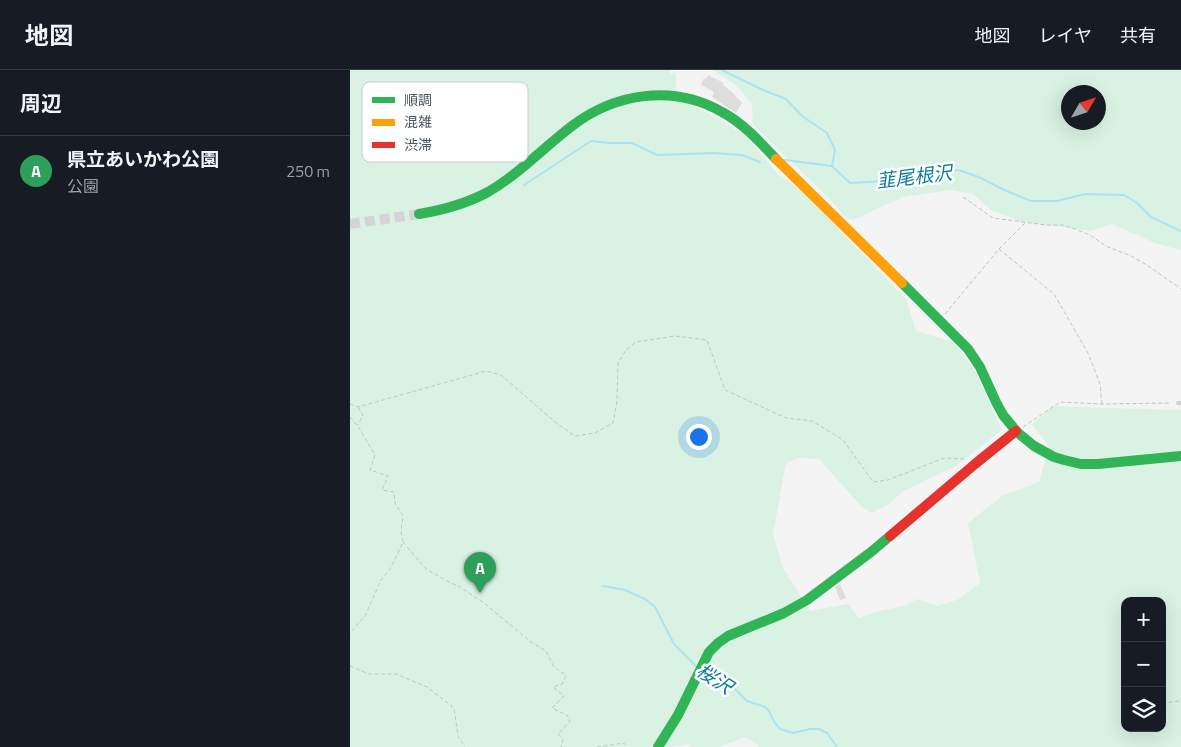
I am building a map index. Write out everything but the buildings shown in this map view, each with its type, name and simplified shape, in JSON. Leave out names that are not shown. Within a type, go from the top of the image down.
[{"type":"street","points":[[419,214],[465,203],[487,192],[506,180],[596,109],[610,103],[634,97],[657,95],[690,98],[722,112],[754,137],[965,346],[975,358],[1003,414],[1016,431],[1030,443],[1062,459],[1074,462],[1098,464],[1181,456]]},
{"type":"street","points":[[658,747],[670,729],[696,675],[714,646],[728,636],[784,613],[807,600],[871,552],[1016,431]]},
{"type":"path","points":[[963,197],[994,218],[1046,225],[1064,225],[1082,232],[1097,239],[1106,246],[1131,256],[1181,289]]},
{"type":"path","points":[[939,320],[999,249],[1026,222]]},
{"type":"path","points":[[999,249],[1054,294],[1088,353],[1100,384],[1102,404]]},
{"type":"path","points":[[350,404],[358,407],[486,371],[500,375],[555,422],[575,436],[595,433],[613,423],[618,401],[618,362],[626,350],[636,342],[675,336],[707,340],[725,390],[786,418],[812,421],[843,440],[872,482],[888,480],[944,458],[964,459],[975,464]]},
{"type":"path","points":[[1016,431],[1060,402],[1102,404],[1180,403]]},
{"type":"path","points":[[358,407],[363,416],[358,426]]},
{"type":"path","points":[[350,417],[358,426],[375,455],[370,470],[388,476],[382,490],[394,492],[395,503],[403,516],[401,531],[403,542],[426,569],[447,582],[460,587],[484,603],[531,642],[546,650],[554,667],[566,675],[562,684],[553,686],[564,696],[552,708],[568,716],[570,721],[558,734],[563,740],[561,747]]},
{"type":"path","points":[[350,633],[365,616],[381,580],[391,568],[403,542]]},
{"type":"path","points":[[350,666],[368,674],[396,674],[427,687],[454,708],[458,736],[465,747]]},
{"type":"path","points":[[1166,703],[1181,701]]},
{"type":"path","points":[[597,747],[624,743],[626,747]]},
{"type":"green space","points":[[350,70],[670,70],[670,74],[676,72],[676,97],[717,118],[747,137],[776,172],[803,192],[906,299],[916,331],[953,342],[974,369],[1002,430],[956,466],[902,492],[889,504],[872,513],[862,507],[819,459],[799,458],[786,463],[773,534],[783,568],[810,611],[848,604],[859,618],[906,605],[917,599],[938,606],[959,599],[980,583],[968,523],[1002,496],[1039,482],[1049,447],[1032,424],[1052,406],[1181,410],[1181,747],[760,747],[745,737],[719,747],[691,747],[689,744],[672,747],[350,747]]},
{"type":"green space","points":[[713,70],[1181,70],[1181,250],[1157,244],[1112,224],[1091,231],[1019,221],[991,210],[973,194],[951,190],[903,197],[853,220],[846,218],[830,199],[753,125],[752,104],[737,86]]},
{"type":"waterway","points":[[722,70],[786,99],[802,116],[827,133],[835,150],[832,166]]},
{"type":"waterway","name":"韮尾根沢","points":[[524,185],[591,141],[632,143],[657,155],[713,153],[742,155],[760,162]]},
{"type":"waterway","name":"韮尾根沢","points":[[785,160],[832,166],[850,183],[884,181],[923,171],[955,170],[981,178],[1031,201],[1057,201],[1085,194],[1124,195],[1137,203],[1151,217],[1181,231]]},
{"type":"waterway","name":"桜沢","points":[[603,586],[625,590],[645,599],[655,607],[674,644],[696,666]]},
{"type":"waterway","name":"桜沢","points":[[704,672],[732,686],[747,701],[765,707],[780,729],[793,733],[819,729],[827,733],[837,747]]},
{"type":"tunnel","points":[[350,224],[419,214]]},
{"type":"traffic: fast","points":[[419,214],[454,206],[488,192],[510,177],[561,134],[589,115],[607,106],[645,96],[664,95],[684,98],[703,103],[722,112],[744,127],[776,159]]},
{"type":"traffic: fast","points":[[902,283],[968,349],[980,367],[1003,415],[1017,432],[1034,446],[1054,457],[1081,464],[1181,456]]},
{"type":"traffic: fast","points":[[658,747],[678,715],[709,652],[718,643],[728,636],[784,613],[807,600],[890,536]]},
{"type":"traffic: slow","points":[[776,159],[902,283]]},
{"type":"traffic: jam","points":[[890,536],[1016,431]]},
{"type":"place","name":"県立あいかわ公園","points":[[480,593]]}]
